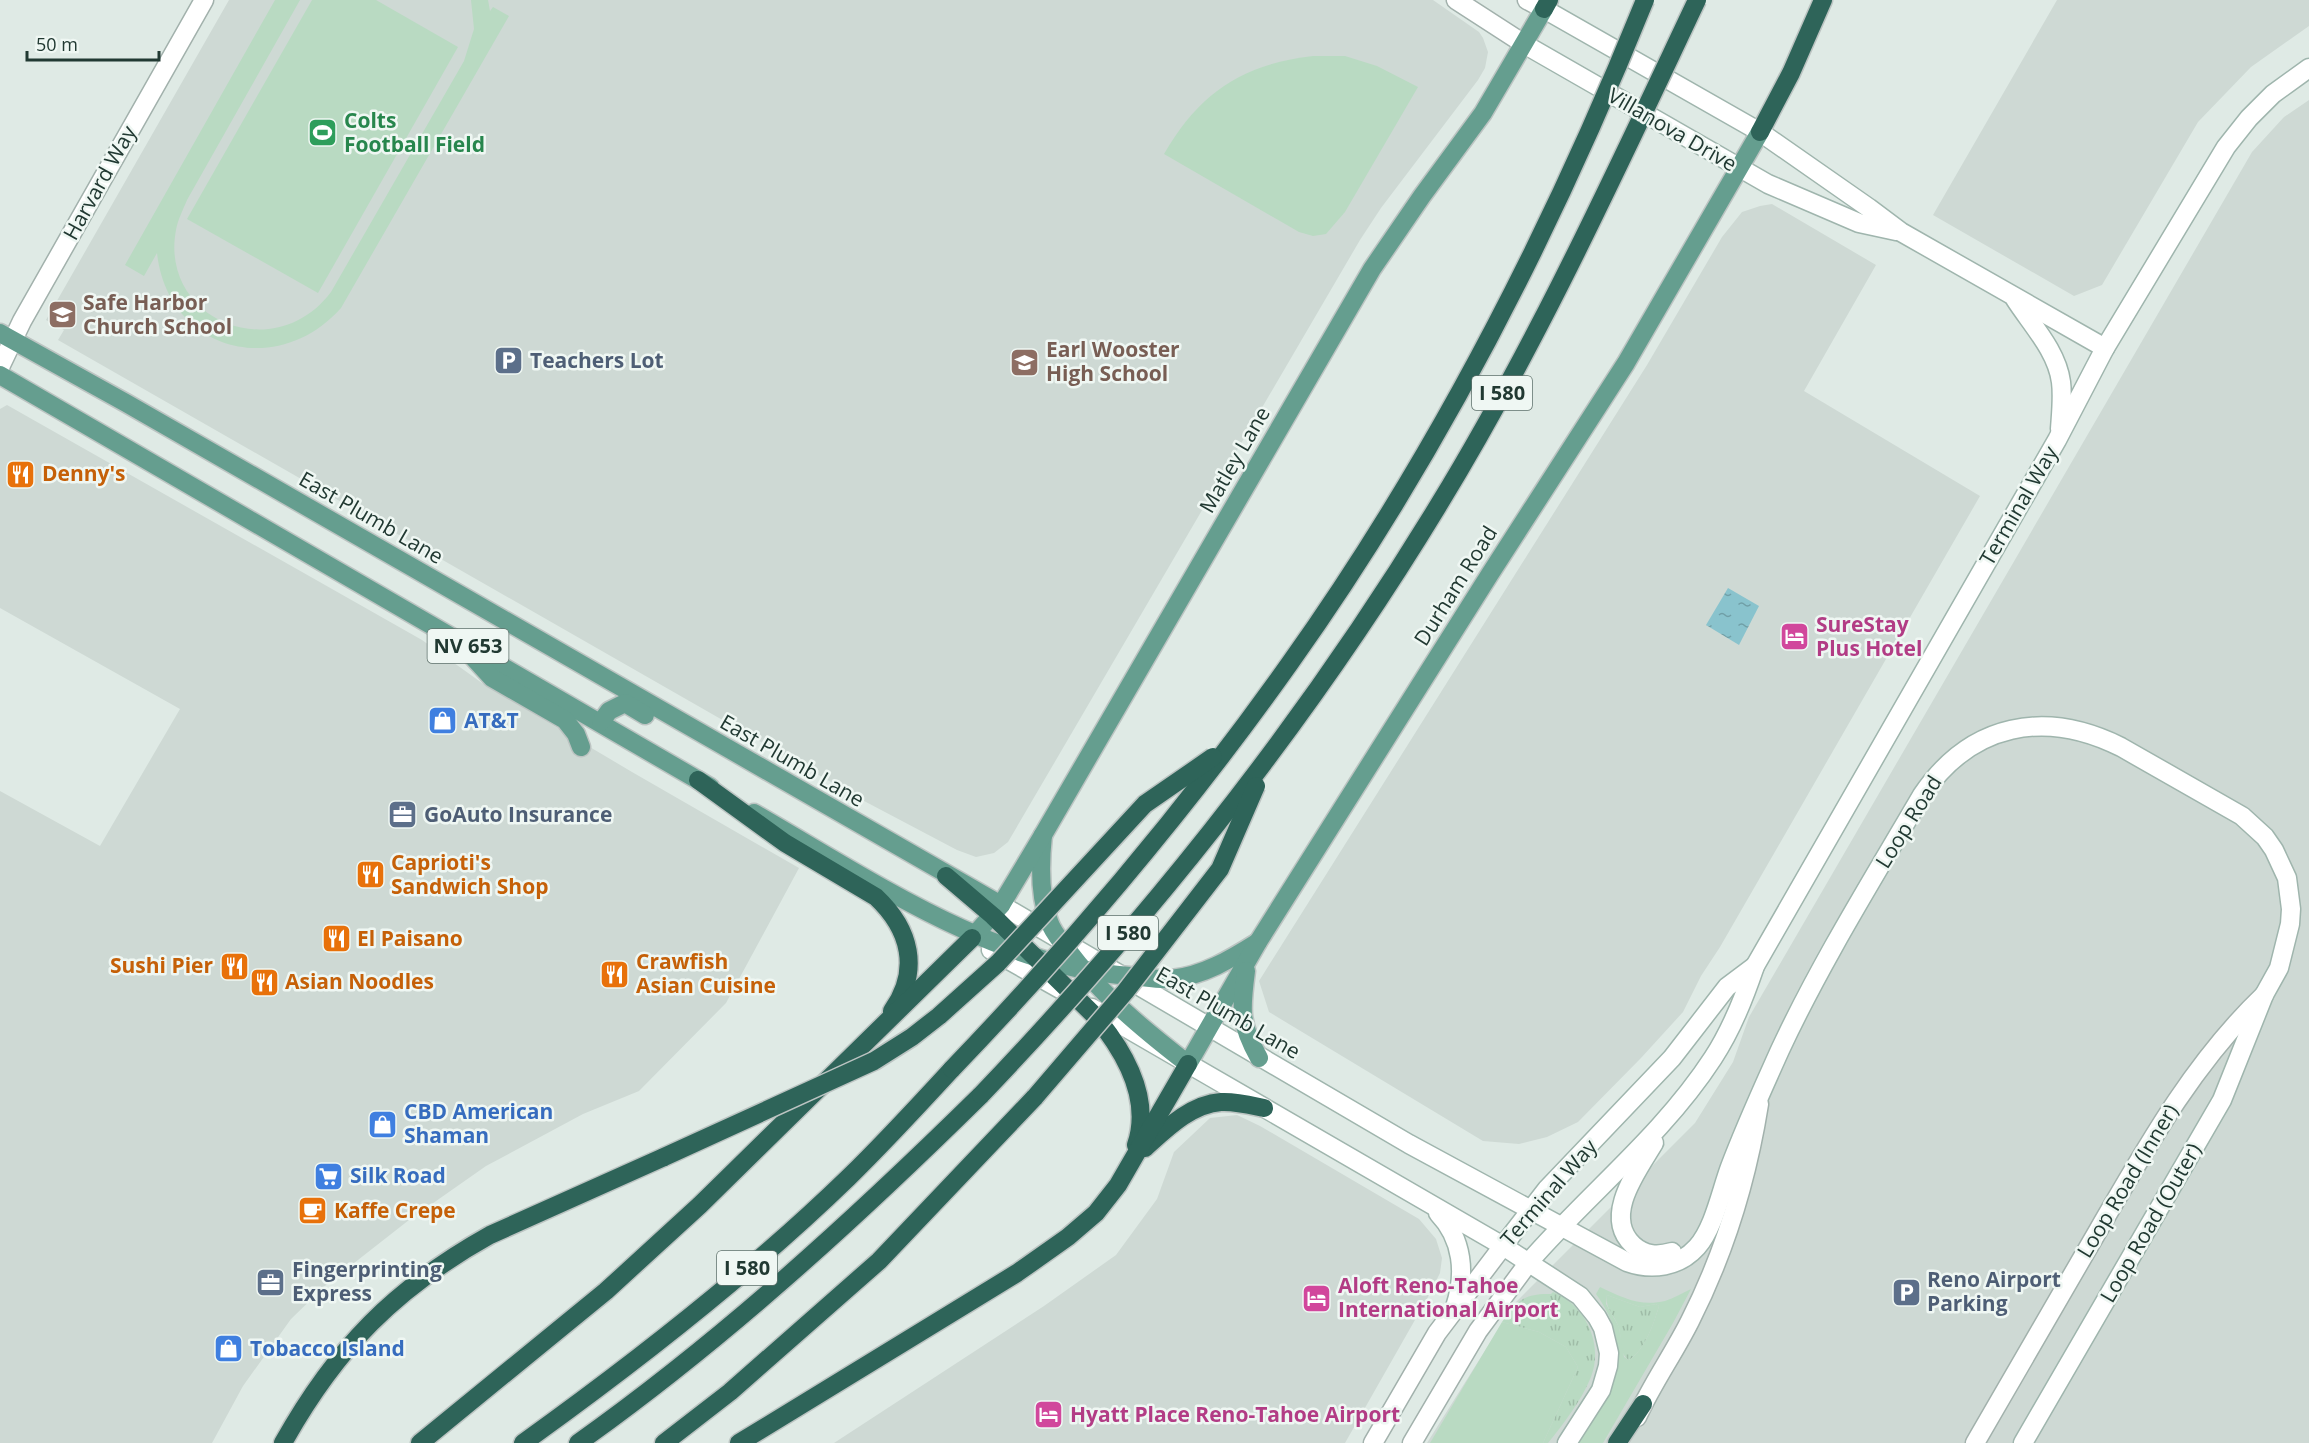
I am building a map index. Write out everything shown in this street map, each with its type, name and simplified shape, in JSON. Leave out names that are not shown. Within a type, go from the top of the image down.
[{"type":"highway","name":"I 580","points":[[523,1443],[647,1350],[776,1243],[848,1178],[1027,991],[1098,910],[1187,800],[1290,663],[1390,509],[1455,401],[1563,193],[1645,0]]},
{"type":"highway","name":"I 580","points":[[578,1443],[697,1352],[796,1269],[981,1095],[1084,985],[1166,889],[1266,762],[1375,607],[1440,503],[1535,334],[1579,248],[1697,0]]},
{"type":"highway","points":[[1760,132],[1791,73],[1823,0]]},
{"type":"highway","points":[[283,1443],[317,1386],[354,1340],[401,1294],[467,1248],[490,1235],[874,1061],[912,1037],[998,963],[1145,804],[1227,748]]},
{"type":"highway","points":[[664,1443],[730,1392],[879,1261],[1035,1097],[1125,992],[1220,869],[1266,762]]},
{"type":"highway","points":[[698,780],[785,843],[876,897],[896,919],[908,949],[909,966],[906,984],[896,1004],[873,1036]]},
{"type":"highway","points":[[946,876],[997,911],[1035,957],[1110,1034],[1134,1077],[1140,1117],[1139,1136],[1132,1159]]},
{"type":"highway","points":[[420,1443],[606,1291],[700,1204],[974,936]]},
{"type":"highway","points":[[739,1443],[1017,1273],[1096,1213],[1118,1185],[1188,1064]]},
{"type":"highway","points":[[1132,1159],[1169,1126],[1189,1112],[1206,1105],[1221,1102],[1264,1108]]},
{"type":"highway","points":[[1617,1443],[1643,1404]]},
{"type":"main road","name":"Harvard Way","points":[[0,367],[7,337],[204,0]]},
{"type":"main road","name":"Villanova Drive","points":[[1456,0],[1524,44],[1739,168],[1832,213],[1874,227],[1901,232]]},
{"type":"main road","name":"Villanova Drive","points":[[1527,0],[1546,4],[1760,132],[1901,232],[2105,348]]},
{"type":"main road","name":"Matley Lane","points":[[974,936],[997,911],[1043,836],[1372,269],[1422,196],[1465,141],[1498,91],[1546,4]]},
{"type":"main road","name":"Terminal Way","points":[[1412,1443],[1478,1331],[1529,1262],[1561,1226],[1631,1157],[1676,1107],[1706,1069],[1727,1035],[1755,966],[2060,436],[2105,348],[2226,147],[2249,118],[2274,94],[2309,68]]},
{"type":"main road","name":"Durham Road","points":[[1188,1064],[1258,942],[1626,363],[1760,132]]},
{"type":"main road","points":[[2012,295],[2055,359],[2062,394],[2060,436]]},
{"type":"main road","name":"East Plumb Lane","points":[[7,337],[136,408],[946,876]]},
{"type":"main road","name":"NV 653","points":[[0,375],[935,917],[974,936],[1078,1000],[1529,1262]]},
{"type":"main road","points":[[457,640],[492,678],[565,720],[576,734],[581,747]]},
{"type":"main road","points":[[601,722],[609,711],[624,703],[861,838],[911,855]]},
{"type":"main road","name":"Loop Road","points":[[1761,1093],[1810,991],[1930,782],[1965,749],[1993,735],[2018,727],[2049,725],[2067,727],[2104,738],[2228,807],[2242,816],[2265,837],[2287,878],[2291,909],[2284,953],[2264,995]]},
{"type":"main road","points":[[1043,836],[1041,882],[1049,922],[1060,941],[1082,970],[1150,1034],[1188,1064]]},
{"type":"main road","name":"East Plumb Lane","points":[[997,911],[1060,941],[1461,1173],[1561,1226]]},
{"type":"main road","points":[[974,936],[1082,970],[1171,979],[1202,973],[1230,960],[1258,942]]},
{"type":"main road","points":[[1248,960],[1242,1003],[1243,1020],[1247,1037],[1259,1058]]},
{"type":"main road","name":"Terminal Way","points":[[1372,1443],[1455,1307],[1530,1209],[1672,1058],[1727,987],[1755,966]]},
{"type":"main road","name":"Loop Road (Inner)","points":[[1975,1443],[2131,1174],[2181,1093],[2222,1039],[2264,995]]},
{"type":"main road","name":"Loop Road (Outer)","points":[[2023,1443],[2211,1120],[2236,1068],[2264,995]]},
{"type":"main road","points":[[1561,1226],[1627,1262],[1648,1267],[1670,1264],[1690,1254],[1710,1226],[1730,1167],[1761,1093]]},
{"type":"main road","points":[[1624,1443],[1643,1404],[1690,1322],[1716,1263],[1746,1174],[1761,1093]]},
{"type":"main road","points":[[1676,1107],[1627,1188],[1622,1208],[1622,1227],[1636,1248],[1650,1255],[1658,1255],[1691,1244],[1710,1226]]},
{"type":"main road","points":[[1431,1205],[1450,1228],[1460,1256],[1462,1282],[1455,1307]]},
{"type":"main road","points":[[1529,1262],[1580,1296],[1597,1317],[1607,1340],[1609,1353],[1606,1378],[1601,1390],[1567,1443]]},
{"type":"shaded area","points":[[229,0],[1433,0],[1479,32],[1488,52],[1485,68],[1478,80],[1381,208],[1360,240],[1008,842],[994,853],[976,857],[957,850],[866,802],[58,340],[64,330],[46,320]]},
{"type":"shaded area","points":[[2057,0],[2309,0],[2309,26],[2251,67],[2198,122],[2102,285],[2074,296],[1933,215]]},
{"type":"shaded area","points":[[2309,100],[2309,1443],[1427,1443],[1515,1303],[1695,1123],[1733,1062],[1749,1017],[2252,152],[2284,117]]},
{"type":"shaded area","points":[[1772,204],[1876,265],[1804,391],[1980,496],[1720,947],[1701,976],[1683,1012],[1578,1122],[1547,1137],[1519,1144],[1483,1141],[1269,1012],[1259,981],[1647,365],[1722,237],[1742,212]]},
{"type":"shaded area","points":[[7,405],[422,640],[482,683],[799,868],[726,1003],[639,1091],[583,1114],[486,1166],[409,1220],[326,1285],[291,1319],[243,1386],[212,1443],[0,1443],[0,791],[100,846],[180,709],[0,608],[0,409]]},
{"type":"shaded area","points":[[1237,1115],[1260,1126],[1419,1219],[1436,1239],[1442,1258],[1440,1273],[1345,1443],[834,1443],[1044,1306],[1116,1255],[1157,1199],[1174,1152],[1210,1118]]},
{"type":"green space","points":[[275,0],[300,0],[187,200],[176,230],[175,261],[185,288],[203,309],[226,323],[252,329],[280,327],[307,315],[331,292],[464,61],[474,29],[471,0],[488,0],[490,11],[493,7],[509,16],[341,308],[315,330],[287,344],[258,348],[229,344],[203,332],[181,313],[165,286],[157,253],[144,276],[125,265]]},
{"type":"green space","name":"Colts Football Field","points":[[312,0],[376,0],[458,47],[318,293],[187,219]]},
{"type":"green space","points":[[1313,56],[1345,56],[1377,66],[1418,87],[1345,212],[1326,234],[1313,236],[1299,232],[1164,154],[1192,114],[1225,85],[1265,66]]},
{"type":"green space","points":[[1600,1287],[1631,1300],[1656,1303],[1691,1289],[1603,1443],[1579,1443],[1602,1406],[1616,1371],[1618,1353],[1615,1334],[1608,1315],[1596,1294]],"holes":[[[1607,1295],[1640,1307],[1656,1304],[1659,1306],[1644,1343],[1635,1356],[1629,1360],[1624,1357],[1619,1327],[1606,1304]]]},
{"type":"green space","points":[[1553,1292],[1574,1306],[1583,1316],[1589,1327],[1595,1351],[1594,1364],[1587,1386],[1566,1420],[1548,1443],[1543,1443],[1578,1367],[1566,1347],[1539,1332],[1502,1322],[1522,1300],[1534,1295]]},
{"type":"green space","points":[[1607,1295],[1640,1307],[1656,1304],[1659,1306],[1644,1343],[1635,1356],[1629,1360],[1623,1353],[1619,1328],[1609,1309]]},
{"type":"green space","points":[[1502,1322],[1539,1332],[1566,1347],[1578,1367],[1543,1443],[1430,1443]]},
{"type":"water","points":[[1728,588],[1759,606],[1739,645],[1706,625]]},
{"type":"place","name":"Colts Football Field","points":[[323,133]]},
{"type":"place","name":"Safe Harbor Church School","points":[[62,315]]},
{"type":"place","name":"Teachers Lot","points":[[509,361]]},
{"type":"place","name":"Earl Wooster High School","points":[[1025,362]]},
{"type":"place","name":"Denny's","points":[[21,474]]},
{"type":"place","name":"SureStay Plus Hotel","points":[[1795,637]]},
{"type":"place","name":"AT&T","points":[[443,721]]},
{"type":"place","name":"GoAuto Insurance","points":[[403,815]]},
{"type":"place","name":"Caprioti's Sandwich Shop","points":[[370,875]]},
{"type":"place","name":"El Paisano","points":[[336,939]]},
{"type":"place","name":"Sushi Pier","points":[[234,966]]},
{"type":"place","name":"Crawfish Asian Cuisine","points":[[615,974]]},
{"type":"place","name":"Asian Noodles","points":[[264,982]]},
{"type":"place","name":"CBD American Shaman","points":[[383,1124]]},
{"type":"place","name":"Silk Road","points":[[329,1176]]},
{"type":"place","name":"Kaffe Crepe","points":[[313,1211]]},
{"type":"place","name":"Fingerprinting Express","points":[[271,1282]]},
{"type":"place","name":"Reno Airport Parking","points":[[1906,1292]]},
{"type":"place","name":"Aloft Reno-Tahoe International Airport","points":[[1317,1298]]},
{"type":"place","name":"Tobacco Island","points":[[229,1349]]},
{"type":"place","name":"Hyatt Place Reno-Tahoe Airport","points":[[1049,1415]]}]
